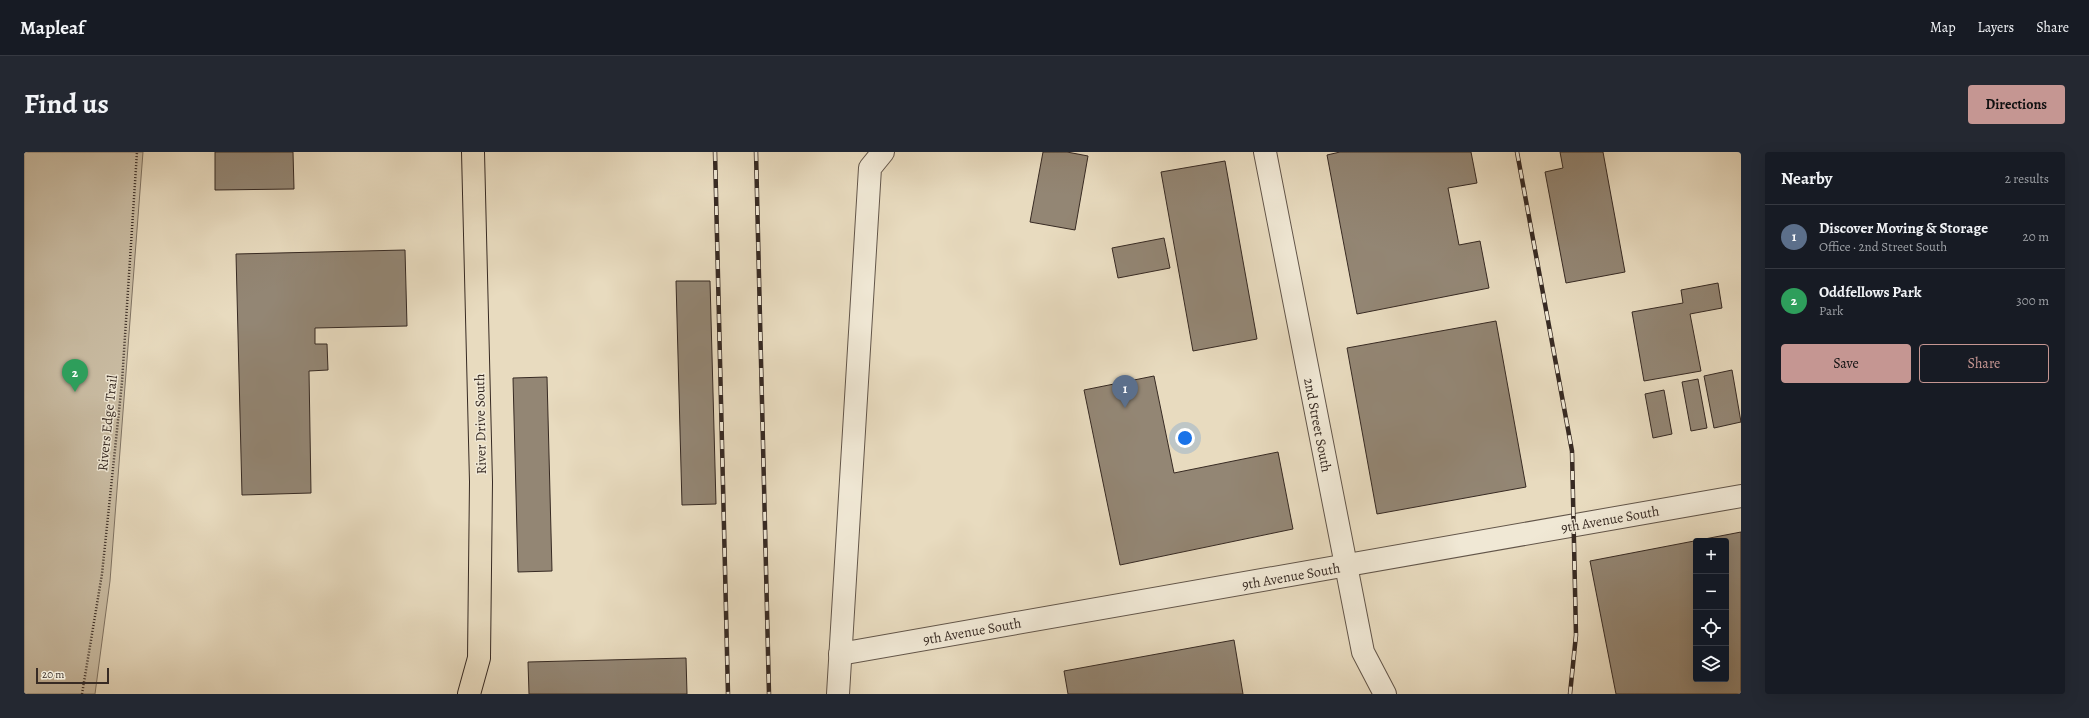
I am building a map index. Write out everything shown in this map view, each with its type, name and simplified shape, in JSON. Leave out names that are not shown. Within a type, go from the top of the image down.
[{"type":"main road","name":"River Drive South","points":[[469,694],[479,658],[481,482],[473,152]]},
{"type":"street","points":[[838,694],[870,168],[883,152]]},
{"type":"street","name":"2nd Street South","points":[[1265,152],[1345,567],[1363,652],[1385,694]]},
{"type":"street","name":"9th Avenue South","points":[[840,654],[1345,567],[1741,496]]},
{"type":"path","name":"Rivers Edge Trail","points":[[82,694],[102,574],[121,390],[137,152]]},
{"type":"shaded area","points":[[24,152],[143,152],[110,581],[95,694],[24,694]]},
{"type":"building","points":[[215,152],[293,152],[294,189],[215,190]]},
{"type":"building","points":[[1043,152],[1067,152],[1088,156],[1075,230],[1030,222]]},
{"type":"building","points":[[1340,152],[1471,152],[1477,183],[1448,188],[1459,245],[1480,241],[1489,288],[1357,314],[1327,155]]},
{"type":"building","points":[[1560,152],[1603,152],[1625,272],[1566,283],[1545,172],[1563,168]]},
{"type":"building","points":[[1225,161],[1257,339],[1193,351],[1161,172]]},
{"type":"building","points":[[1164,238],[1170,268],[1118,278],[1112,248]]},
{"type":"building","points":[[405,250],[407,326],[315,328],[315,344],[327,344],[328,370],[309,371],[311,493],[242,495],[236,254]]},
{"type":"building","points":[[676,281],[710,281],[716,504],[682,505]]},
{"type":"building","points":[[1718,283],[1722,308],[1690,314],[1701,371],[1644,381],[1632,312],[1683,303],[1681,290]]},
{"type":"building","points":[[1496,321],[1526,487],[1377,514],[1347,348]]},
{"type":"building","points":[[1732,370],[1741,422],[1714,428],[1704,376]]},
{"type":"building","points":[[1154,376],[1174,473],[1278,452],[1293,529],[1120,565],[1084,390]]},
{"type":"building","points":[[547,377],[552,571],[518,572],[513,378]]},
{"type":"building","points":[[1698,379],[1707,428],[1691,431],[1682,382]]},
{"type":"building","points":[[1664,390],[1672,434],[1653,438],[1645,394]]},
{"type":"building","points":[[1741,532],[1741,694],[1616,694],[1590,561],[1693,541],[1693,682],[1729,682],[1729,538],[1710,538]]},
{"type":"building","points":[[1234,640],[1243,694],[1068,694],[1064,671]]},
{"type":"building","points":[[686,658],[687,694],[529,694],[528,662]]},
{"type":"railway","points":[[715,152],[728,694]]},
{"type":"railway","points":[[756,152],[769,694]]},
{"type":"railway","points":[[1517,152],[1572,451],[1576,635],[1570,694]]},
{"type":"place","name":"Oddfellows Park","points":[[75,392]]},
{"type":"place","name":"Discover Moving & Storage","points":[[1125,408]]}]
